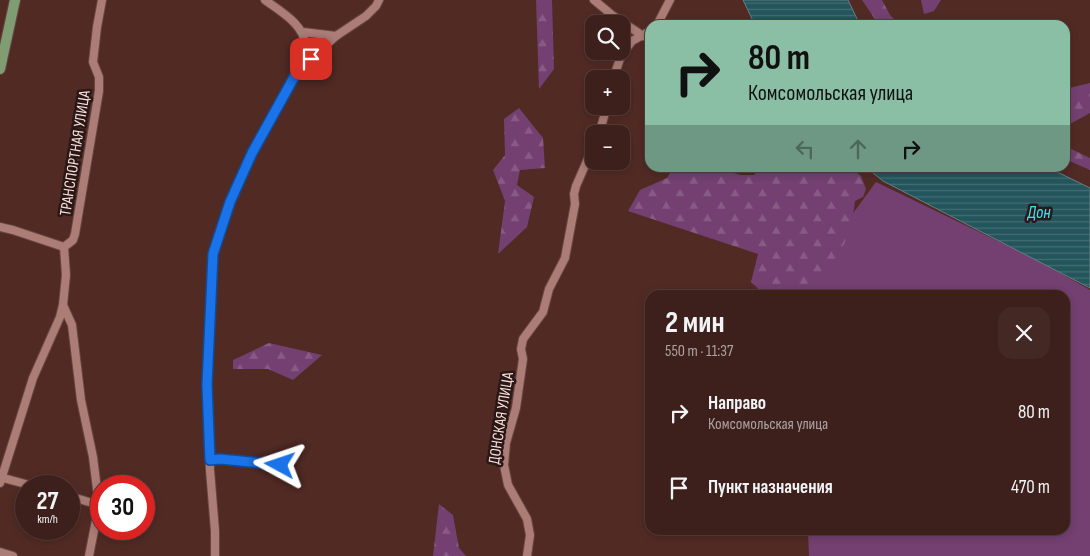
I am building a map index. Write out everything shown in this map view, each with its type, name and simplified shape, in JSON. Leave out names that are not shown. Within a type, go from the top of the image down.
[{"type":"main road","points":[[0,70],[15,0]]},
{"type":"street","name":"ТРАНСПОРТНАЯ УЛИЦА","points":[[64,248],[73,240],[75,234],[99,91],[99,77],[93,62],[102,0]]},
{"type":"street","points":[[265,0],[282,12],[303,32],[336,36]]},
{"type":"street","points":[[298,70],[336,36],[366,16],[379,0]]},
{"type":"street","points":[[594,0],[612,15],[645,33]]},
{"type":"street","points":[[660,20],[670,0]]},
{"type":"street","points":[[215,556],[207,385],[213,254],[230,202],[252,153],[298,70],[305,47],[303,32]]},
{"type":"street","points":[[616,70],[621,56],[632,41],[645,35]]},
{"type":"street","name":"ДОНСКАЯ УЛИЦА","points":[[527,556],[530,535],[527,519],[508,485],[504,465],[506,443],[516,408],[523,360],[521,349],[523,339],[543,312],[549,289],[565,258],[575,204],[574,194],[585,166]]},
{"type":"street","points":[[0,228],[13,230],[64,248],[66,275],[60,317],[33,378],[1,479],[15,482]]},
{"type":"street","points":[[63,305],[72,325],[81,400],[96,475]]},
{"type":"street","points":[[210,460],[220,459],[280,465]]},
{"type":"street","points":[[89,556],[92,540]]},
{"type":"street","points":[[0,552],[13,556]]},
{"type":"green space","points":[[536,0],[552,0],[554,69],[539,89]]},
{"type":"green space","points":[[862,0],[882,0],[895,20],[876,20]]},
{"type":"green space","points":[[921,0],[941,0],[934,11],[924,14]]},
{"type":"green space","points":[[1090,83],[1090,113],[1070,124],[1070,88]]},
{"type":"green space","points":[[519,108],[543,138],[545,168],[520,170],[517,185],[534,197],[527,227],[498,254],[505,201],[493,170],[505,155],[504,119]]},
{"type":"green space","points":[[1070,148],[1090,158],[1090,170],[1070,161]]},
{"type":"green space","points":[[671,172],[730,172],[741,175],[754,175],[757,172],[856,172],[861,176],[866,189],[863,197],[855,201],[851,225],[836,261],[820,281],[808,289],[802,290],[760,290],[751,282],[758,254],[628,211],[640,190],[667,178]]},
{"type":"green space","points":[[876,182],[1041,262],[1090,290],[1090,556],[809,556],[808,535],[1070,535],[1070,290],[803,290],[803,281]]},
{"type":"green space","points":[[269,343],[322,355],[293,380],[268,369],[233,369],[233,360]]},
{"type":"green space","points":[[439,504],[453,515],[459,548],[466,556],[433,556]]},
{"type":"water","points":[[743,0],[848,0],[858,20],[753,20]]},
{"type":"water","name":"Дон","points":[[872,172],[1057,172],[1090,188],[1090,288],[883,181]]},
{"type":"route","points":[[280,465],[220,459],[210,460],[207,385],[213,254],[230,202],[252,153],[298,70],[311,59]]}]
